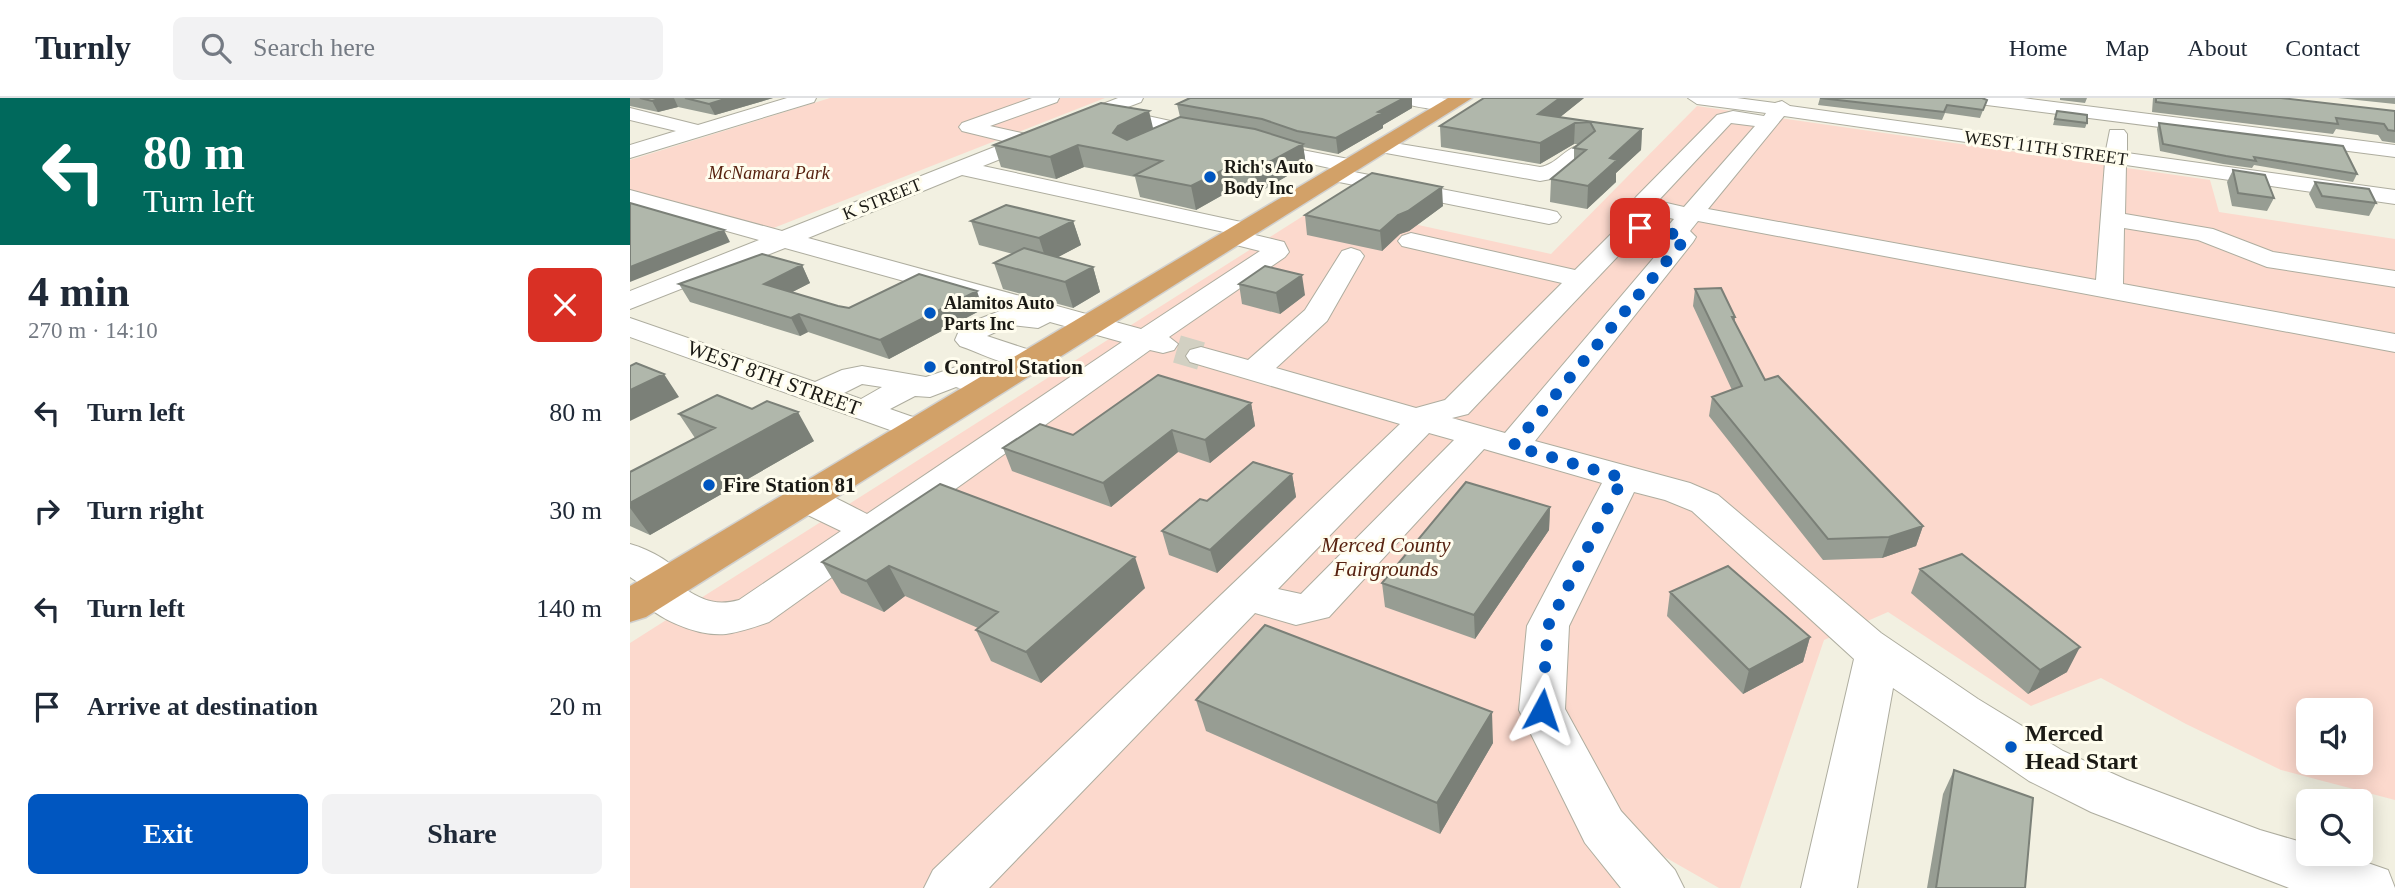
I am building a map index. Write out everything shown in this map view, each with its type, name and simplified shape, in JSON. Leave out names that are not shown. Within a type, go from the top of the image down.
[{"type":"highway","points":[[651,593],[1457,101]]},
{"type":"street","points":[[630,152],[807,98]]},
{"type":"street","points":[[1028,141],[969,127],[1050,98]]},
{"type":"street","points":[[1403,98],[1457,101]]},
{"type":"street","name":"WEST 11TH STREET","points":[[1696,98],[2395,197]]},
{"type":"street","points":[[1979,98],[2117,107],[2395,152]]},
{"type":"street","name":"K STREET","points":[[630,301],[1100,112],[1141,99]]},
{"type":"street","points":[[2109,290],[2118,158],[2117,107]]},
{"type":"street","points":[[951,888],[1430,413],[1456,407],[1574,326],[1685,239],[1685,221],[1779,110]]},
{"type":"street","points":[[1779,110],[1724,119],[1644,205],[1685,221],[2109,290],[2395,343]]},
{"type":"street","points":[[1100,112],[1189,130],[1141,148]]},
{"type":"street","points":[[630,114],[699,131]]},
{"type":"street","points":[[1237,138],[1264,143],[1292,154],[1406,170],[1427,168],[1499,180],[1510,179],[1520,172],[1554,172],[1582,150]]},
{"type":"street","points":[[1357,163],[1549,217]]},
{"type":"street","points":[[630,558],[651,593],[706,620],[735,618],[754,611],[870,530],[1174,348],[1276,252],[1275,247],[1203,221],[960,168]]},
{"type":"street","points":[[630,197],[1085,327],[1174,348],[1623,478],[1677,491],[1705,503],[1877,653],[1961,712],[2046,766],[2109,796],[2260,854],[2369,888]]},
{"type":"street","points":[[2114,219],[2204,234],[2267,259],[2395,279]]},
{"type":"street","points":[[1246,595],[1296,610],[1314,606],[1495,440],[1574,326],[1581,279],[1630,229],[1685,221]]},
{"type":"street","points":[[1411,241],[1581,279]]},
{"type":"street","name":"WEST 8TH STREET","points":[[630,327],[918,430]]},
{"type":"street","points":[[817,394],[867,372],[909,386],[930,387],[956,376],[987,387]]},
{"type":"street","points":[[864,411],[909,386]]},
{"type":"street","points":[[1623,478],[1548,626],[1542,710],[1604,827],[1637,879]]},
{"type":"street","points":[[804,499],[870,530]]},
{"type":"street","points":[[1829,888],[1877,653]]},
{"type":"lane","points":[[1254,371],[1317,315],[1351,256]]},
{"type":"lane","points":[[1031,360],[970,340],[971,332],[1006,315],[1022,314],[1085,327]]},
{"type":"green space","name":"McNamara Park","points":[[830,98],[1105,98],[771,229],[630,191],[630,160]]},
{"type":"green space","name":"Merced County Fairgrounds","points":[[1697,106],[2210,180],[2219,212],[2395,239],[2395,800],[2373,794],[2373,789],[2353,789],[2300,775],[2373,775],[2373,698],[2296,698],[2296,774],[2281,770],[2186,724],[2101,678],[2031,706],[1888,612],[1824,640],[1740,888],[1719,888],[1642,844],[1620,888],[630,888],[630,643],[1322,204],[1551,254]]},
{"type":"building","points":[[640,98],[662,98],[652,101]]},
{"type":"building","points":[[685,98],[728,98],[709,104]]},
{"type":"building","points":[[1190,98],[1404,98],[1336,138],[1297,131],[1262,119],[1177,104]]},
{"type":"building","points":[[1484,98],[1560,98],[1538,114],[1642,129],[1610,158],[1617,160],[1588,186],[1551,179],[1586,150],[1574,148],[1595,131],[1590,122],[1575,123],[1540,143],[1440,126]]},
{"type":"building","points":[[1820,98],[1987,100],[1983,110],[1947,105],[1944,112]]},
{"type":"building","points":[[2156,98],[2281,98],[2395,111],[2395,131],[2388,130],[2384,124],[2336,118],[2338,124],[2156,102]]},
{"type":"building","points":[[1101,103],[1149,111],[1118,126],[1113,133],[1127,140],[1180,117],[1255,129],[1303,144],[1254,170],[1231,166],[1191,186],[1135,175],[1162,161],[1078,145],[1050,157],[994,145]]},
{"type":"building","points":[[2057,111],[2087,115],[2087,123],[2055,119]]},
{"type":"building","points":[[2159,123],[2343,146],[2357,174],[2254,157],[2256,161],[2163,144]]},
{"type":"building","points":[[2233,170],[2265,175],[2274,198],[2238,193]]},
{"type":"building","points":[[1372,173],[1442,187],[1398,215],[1380,231],[1305,215]]},
{"type":"building","points":[[2315,182],[2369,189],[2376,203],[2322,196]]},
{"type":"building","points":[[630,203],[724,230],[630,267]]},
{"type":"building","points":[[1006,205],[1073,221],[1039,238],[971,221]]},
{"type":"building","points":[[1024,248],[1093,267],[1065,282],[994,263]]},
{"type":"building","points":[[762,254],[802,265],[764,284],[849,308],[919,274],[977,291],[880,340],[799,314],[791,318],[679,284]]},
{"type":"building","points":[[1265,266],[1302,275],[1276,293],[1239,284]]},
{"type":"building","points":[[1721,288],[1735,317],[1732,317],[1765,380],[1778,376],[1923,526],[1889,537],[1828,539],[1712,397],[1742,386],[1695,289]]},
{"type":"building","points":[[636,363],[664,374],[630,390],[630,366]]},
{"type":"building","points":[[1158,375],[1251,403],[1205,440],[1172,430],[1103,483],[1003,448],[1040,424],[1073,435]]},
{"type":"building","points":[[717,395],[752,409],[767,401],[798,412],[630,503],[630,472],[715,428],[679,414]]},
{"type":"building","points":[[1253,462],[1292,474],[1210,550],[1162,531],[1200,499],[1207,501]]},
{"type":"building","points":[[1466,482],[1550,507],[1474,615],[1382,583]]},
{"type":"building","points":[[940,484],[1135,557],[1026,652],[976,630],[998,612],[889,566],[866,581],[822,562]]},
{"type":"building","points":[[1962,554],[2080,647],[2040,670],[1920,569]]},
{"type":"building","points":[[1728,566],[1810,637],[1749,670],[1670,592]]},
{"type":"building","points":[[1265,625],[1492,712],[1437,803],[1196,700]]},
{"type":"building","points":[[1954,770],[2033,798],[2025,888],[1936,888]]},
{"type":"tunnel","points":[[1177,349],[1201,356]]},
{"type":"place","name":"Rich's Auto Body Inc","points":[[1210,177]]},
{"type":"place","name":"Alamitos Auto Parts Inc","points":[[930,313]]},
{"type":"place","name":"Control Station","points":[[930,367]]},
{"type":"place","name":"Fire Station 81","points":[[709,485]]},
{"type":"place","name":"Merced Head Start","points":[[2011,747]]},
{"type":"route","points":[[1542,710],[1548,626],[1623,478],[1513,446],[1685,239],[1680,235],[1640,228]]}]
